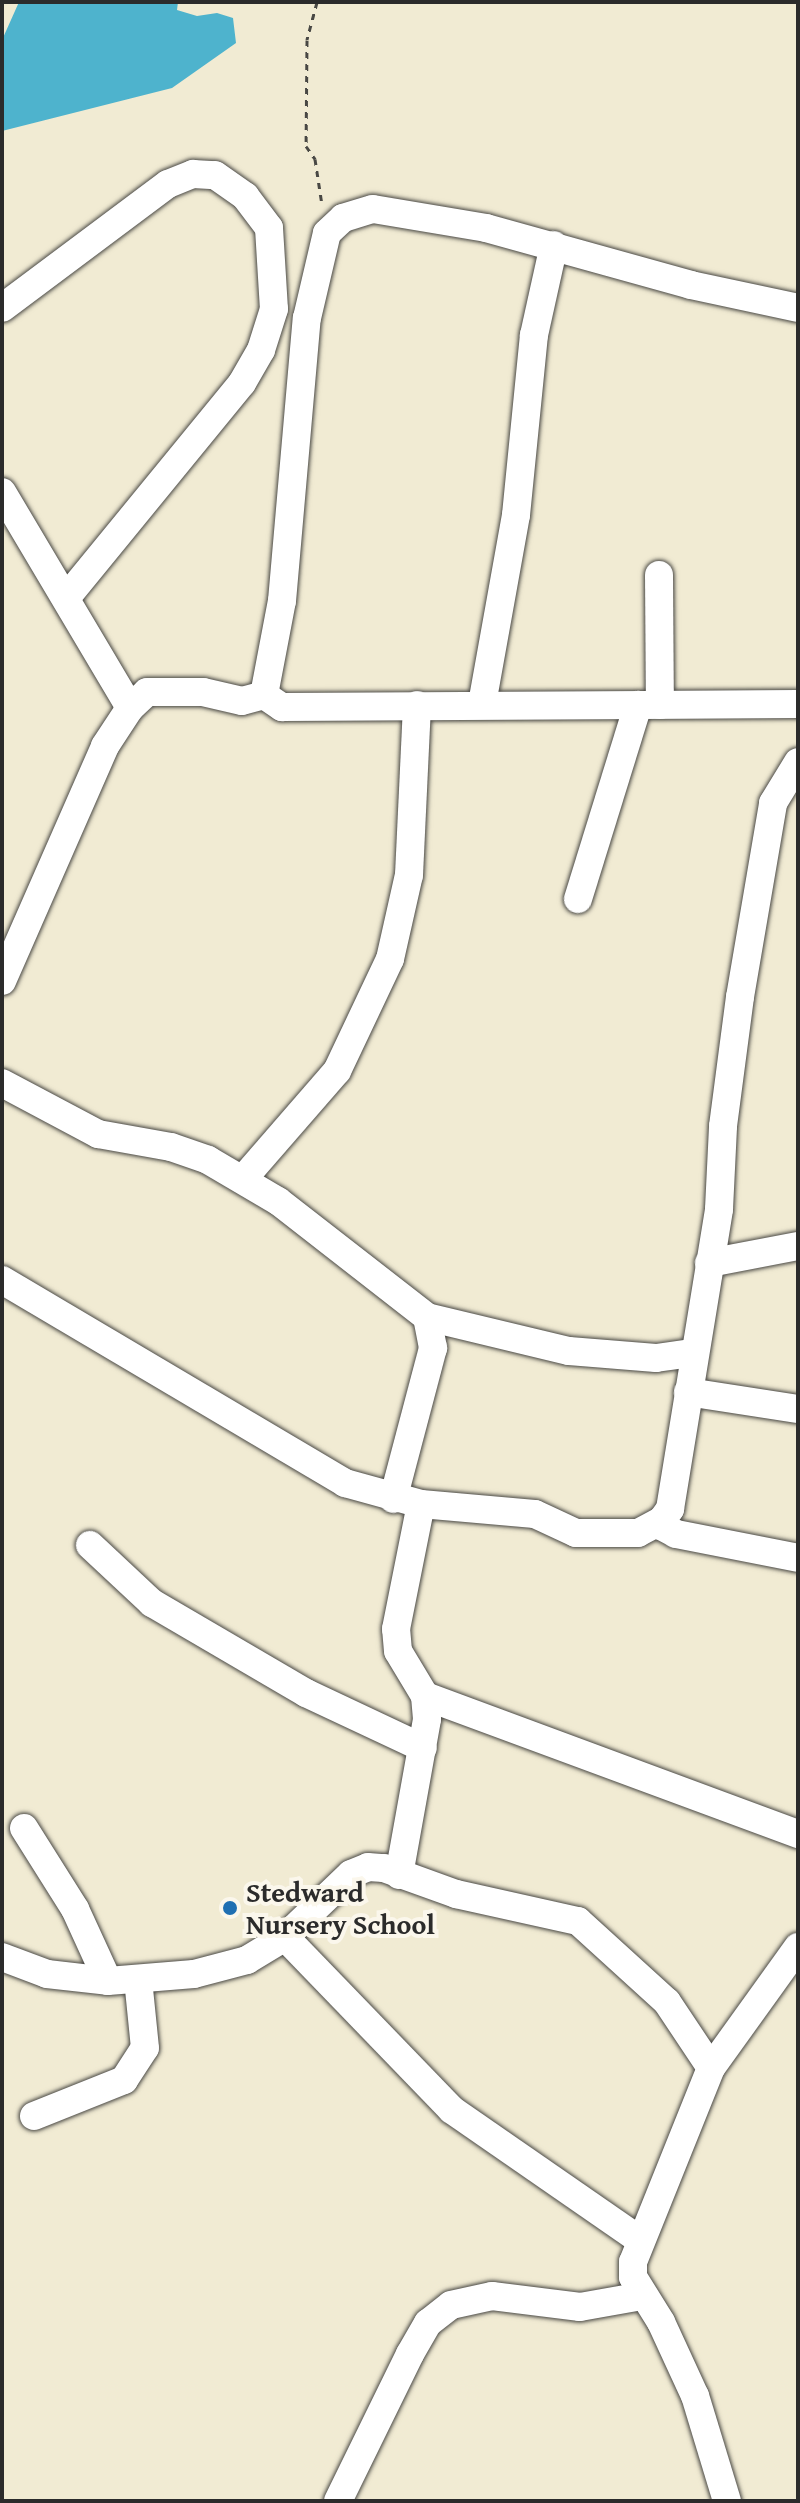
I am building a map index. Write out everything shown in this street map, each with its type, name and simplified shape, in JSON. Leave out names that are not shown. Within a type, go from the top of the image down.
[{"type":"street","points":[[2,308],[168,184],[193,174],[215,175],[245,196],[269,228],[274,309],[261,350],[242,383],[67,597]]},
{"type":"street","points":[[264,695],[282,601],[307,318],[327,233],[343,218],[373,209],[554,245],[691,285],[798,308]]},
{"type":"street","points":[[482,704],[516,515],[534,335],[554,245]]},
{"type":"street","points":[[2,492],[130,708]]},
{"type":"street","points":[[578,899],[649,705],[659,575]]},
{"type":"street","points":[[2,981],[105,746],[130,708],[147,692],[203,692],[242,701],[264,695],[282,707],[798,704]]},
{"type":"street","points":[[243,1179],[337,1071],[390,959],[409,875],[417,705]]},
{"type":"street","points":[[2,1280],[111,1340],[325,1474],[393,1499],[535,1514],[576,1533],[638,1533],[662,1520],[670,1509],[709,1263],[738,1011],[773,803],[798,762]]},
{"type":"street","points":[[2,1083],[98,1134],[171,1147],[243,1179],[427,1317],[581,1353],[656,1358],[693,1353]]},
{"type":"street","points":[[709,1263],[798,1246]]},
{"type":"street","points":[[393,1499],[433,1348],[427,1317]]},
{"type":"street","points":[[688,1392],[798,1409]]},
{"type":"street","points":[[399,1875],[423,1748],[425,1696],[398,1651],[396,1629],[421,1504]]},
{"type":"street","points":[[662,1520],[661,1526],[676,1534],[798,1558]]},
{"type":"street","points":[[90,1545],[152,1603],[306,1693],[423,1748]]},
{"type":"street","points":[[425,1696],[798,1834]]},
{"type":"street","points":[[24,1828],[75,1909],[108,1981]]},
{"type":"street","points":[[2,1957],[47,1974],[108,1981],[194,1974],[247,1960],[285,1937],[351,1874],[368,1867],[456,1894],[578,1921],[667,2002],[711,2068]]},
{"type":"street","points":[[285,1937],[452,2110],[640,2240]]},
{"type":"street","points":[[727,2501],[695,2396],[661,2322],[633,2277],[640,2240],[711,2068],[798,1947]]},
{"type":"street","points":[[34,2116],[124,2080],[145,2048],[138,1979]]},
{"type":"street","points":[[338,2501],[410,2354],[428,2323],[451,2305],[492,2296],[580,2307],[642,2296]]},
{"type":"path","points":[[317,2],[307,40],[306,146],[315,159],[327,233]]},
{"type":"water","points":[[19,2],[178,2],[177,10],[197,16],[217,13],[233,18],[236,43],[172,88],[2,131],[2,40]]},
{"type":"place","name":"Stedward Nursery School","points":[[230,1908]]}]
